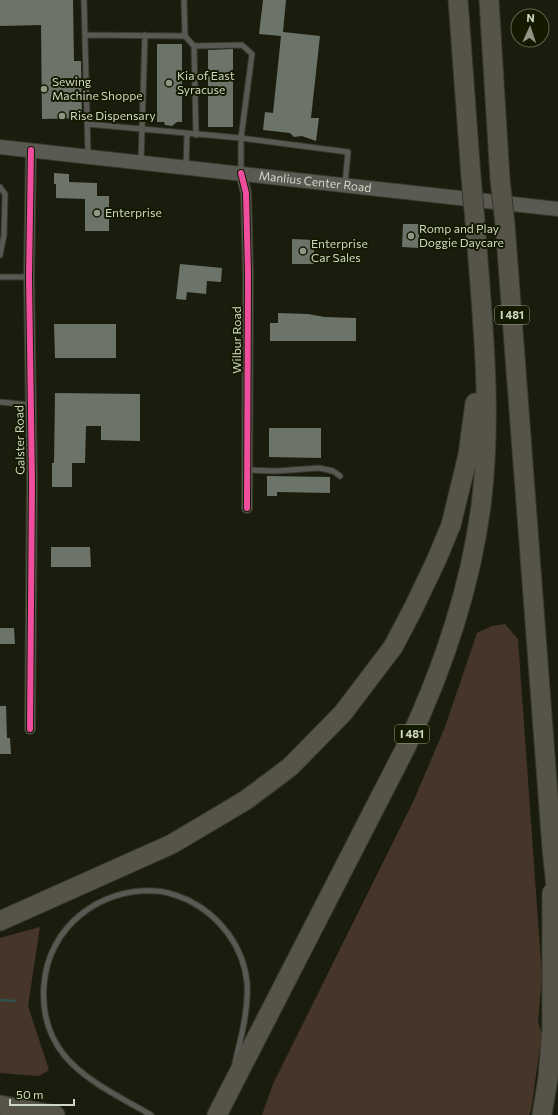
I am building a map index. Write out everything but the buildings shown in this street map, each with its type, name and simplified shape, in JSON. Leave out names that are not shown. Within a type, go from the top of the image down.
[{"type":"highway","name":"I 481","points":[[217,1115],[407,745],[436,678],[456,622],[474,548],[481,505],[486,414],[482,318],[458,0]]},
{"type":"highway","name":"I 481","points":[[489,0],[500,179],[505,224],[552,848],[558,906]]},
{"type":"highway","points":[[0,921],[172,844],[246,800],[290,767],[343,713],[393,647],[436,561],[451,525],[468,455],[474,410],[482,318]]},
{"type":"highway","points":[[542,1115],[548,1078],[552,1029],[552,848]]},
{"type":"highway","points":[[0,1105],[55,1115]]},
{"type":"main road","name":"Manlius Center Road","points":[[0,147],[558,209]]},
{"type":"street","name":"Galster Road","points":[[30,729],[32,498],[29,277],[31,150]]},
{"type":"street","name":"Wilbur Road","points":[[241,173],[246,193],[248,273],[247,508]]},
{"type":"lane","points":[[84,0],[88,157]]},
{"type":"lane","points":[[184,0],[186,36],[194,46],[196,135]]},
{"type":"lane","points":[[85,35],[186,36]]},
{"type":"lane","points":[[141,163],[145,35]]},
{"type":"lane","points":[[194,46],[242,45],[252,54],[240,138],[241,173]]},
{"type":"lane","points":[[87,124],[240,138],[348,152],[345,185]]},
{"type":"lane","points":[[186,168],[187,134]]},
{"type":"lane","points":[[0,187],[5,194],[4,235],[0,255]]},
{"type":"lane","points":[[0,277],[29,277]]},
{"type":"lane","points":[[0,402],[30,405]]},
{"type":"lane","points":[[247,470],[276,471],[319,468],[334,471],[340,476]]},
{"type":"lane","points":[[151,1115],[86,1076],[64,1055],[53,1037],[46,1018],[43,998],[44,979],[49,959],[58,939],[72,921],[81,913],[101,900],[112,896],[135,891],[157,890],[179,896],[198,905],[214,917],[227,931],[240,952],[247,983],[246,1003],[230,1088]]},
{"type":"shaded area","points":[[505,624],[518,639],[542,977],[538,1022],[542,1033],[531,1111],[529,1115],[262,1115],[273,1084],[413,802],[445,727],[477,633],[492,626]]},
{"type":"shaded area","points":[[40,927],[28,1006],[49,1070],[39,1076],[0,1073],[0,938]]},
{"type":"waterway","points":[[0,1000],[15,1001]]},
{"type":"cycle path","points":[[30,729],[32,483],[29,277],[31,150]]},
{"type":"cycle path","points":[[241,173],[246,193],[248,273],[247,508]]},
{"type":"place","name":"Kia of East Syracuse","points":[[169,83]]},
{"type":"place","name":"Sewing Machine Shoppe","points":[[44,89]]},
{"type":"place","name":"Rise Dispensary","points":[[62,116]]},
{"type":"place","name":"Enterprise","points":[[97,213]]},
{"type":"place","name":"Romp and Play Doggie Daycare","points":[[411,236]]},
{"type":"place","name":"Enterprise Car Sales","points":[[303,251]]}]
